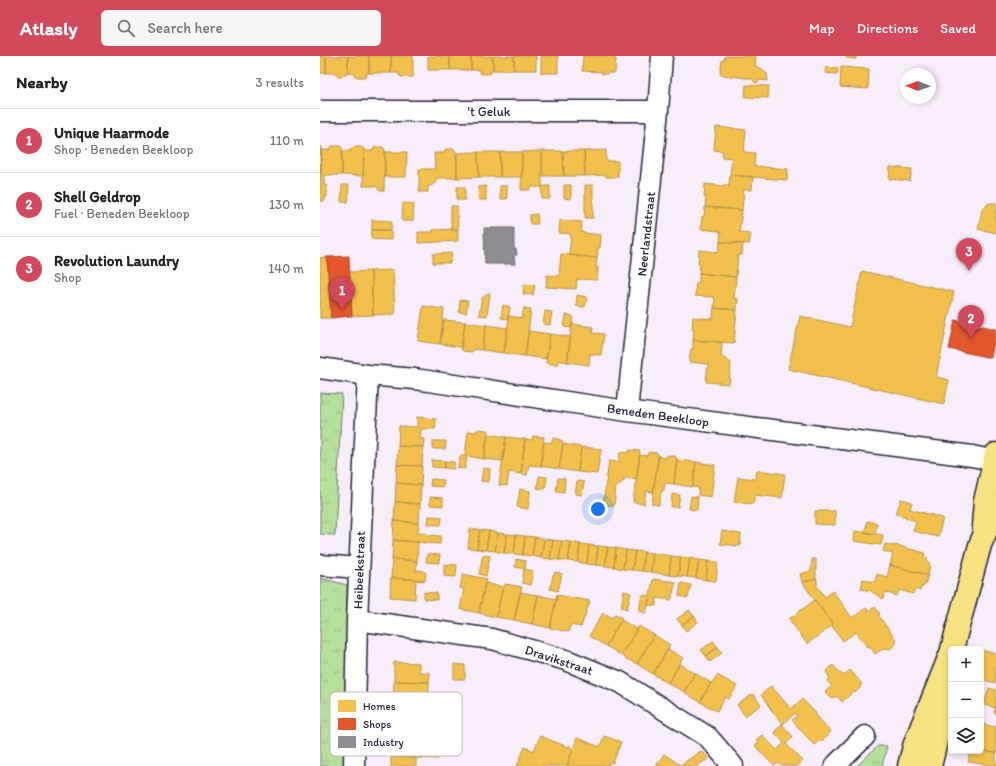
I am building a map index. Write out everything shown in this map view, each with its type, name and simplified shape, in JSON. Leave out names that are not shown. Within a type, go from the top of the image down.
[{"type":"main road","points":[[980,545],[985,501],[995,459]]},
{"type":"main road","points":[[953,646],[980,545],[996,507]]},
{"type":"main road","points":[[909,766],[915,743],[948,661]]},
{"type":"main road","points":[[930,766],[948,671]]},
{"type":"street","name":"Neerlandstraat","points":[[627,411],[658,111],[662,56]]},
{"type":"street","name":"'t Geluk","points":[[320,111],[658,111]]},
{"type":"street","name":"Beneden Beekloop","points":[[320,368],[368,375],[415,379],[627,411],[995,459]]},
{"type":"street","name":"Heibeekstraat","points":[[356,692],[359,568],[368,375]]},
{"type":"street","points":[[320,565],[359,568]]},
{"type":"street","name":"Dravikstraat","points":[[357,620],[492,639],[566,660],[620,682],[708,737],[733,766]]},
{"type":"street","points":[[835,766],[865,736]]},
{"type":"street","name":"Heibeekstraat","points":[[354,756],[354,766]]},
{"type":"green space","points":[[320,393],[342,394],[335,535],[320,534]]},
{"type":"green space","points":[[320,578],[347,585],[347,692],[330,692],[330,756],[347,756],[347,766],[320,766]]},
{"type":"green space","points":[[878,746],[887,746],[882,766],[857,766]]},
{"type":"building: Homes","points":[[320,56],[326,56],[326,73],[320,73]]},
{"type":"building: Homes","points":[[326,56],[348,56],[348,73],[345,73],[342,77],[338,77],[335,73],[326,73]]},
{"type":"building: Homes","points":[[348,56],[369,56],[369,73],[366,73],[367,75],[364,77],[357,77],[354,73],[348,73]]},
{"type":"building: Homes","points":[[369,56],[391,56],[391,73],[369,73]]},
{"type":"building: Homes","points":[[391,56],[413,56],[413,77],[401,77],[399,73],[391,73]]},
{"type":"building: Homes","points":[[428,56],[450,56],[450,70],[428,70]]},
{"type":"building: Homes","points":[[450,56],[471,56],[471,70],[450,70]]},
{"type":"building: Homes","points":[[471,56],[493,56],[493,70],[491,70],[491,73],[482,74],[480,73],[480,70],[471,70]]},
{"type":"building: Homes","points":[[493,56],[514,56],[514,70],[493,70]]},
{"type":"building: Homes","points":[[514,56],[536,56],[536,70],[514,70]]},
{"type":"building: Homes","points":[[541,56],[558,56],[558,73],[541,73]]},
{"type":"building: Homes","points":[[583,56],[614,56],[614,59],[616,59],[615,73],[602,74],[602,72],[582,71]]},
{"type":"building: Homes","points":[[725,56],[756,56],[755,66],[762,69],[767,74],[768,81],[758,80],[758,83],[754,82],[753,79],[720,74],[722,60],[724,60]]},
{"type":"building: Homes","points":[[847,56],[856,56],[856,59],[846,58]]},
{"type":"building: Homes","points":[[826,67],[838,68],[837,74],[825,73]]},
{"type":"building: Homes","points":[[841,67],[869,69],[868,89],[840,87]]},
{"type":"building: Homes","points":[[746,85],[769,86],[768,98],[745,97]]},
{"type":"building: Homes","points":[[716,127],[746,130],[744,152],[755,153],[754,166],[788,169],[787,180],[730,175],[732,158],[722,157],[723,151],[714,150]]},
{"type":"building: Homes","points":[[320,146],[322,147],[321,175],[320,175]]},
{"type":"building: Homes","points":[[332,146],[341,146],[342,148],[342,175],[324,175],[324,185],[327,185],[327,197],[325,197],[325,201],[320,201],[321,150],[330,150]]},
{"type":"building: Homes","points":[[354,147],[361,147],[364,149],[363,176],[342,175],[342,151],[351,151]]},
{"type":"building: Homes","points":[[375,147],[383,147],[385,150],[384,191],[380,191],[376,186],[363,186],[364,151],[373,151]]},
{"type":"building: Homes","points":[[446,149],[454,149],[456,151],[457,178],[436,178],[436,182],[431,186],[428,186],[428,192],[419,192],[419,169],[435,169],[434,153],[444,153]]},
{"type":"building: Homes","points":[[606,150],[606,161],[618,161],[618,177],[606,177],[606,175],[585,176],[584,151]]},
{"type":"building: Homes","points":[[542,151],[563,151],[564,176],[543,176]]},
{"type":"building: Homes","points":[[542,151],[542,187],[530,187],[530,190],[521,190],[522,152]]},
{"type":"building: Homes","points":[[563,151],[584,151],[585,176],[564,176]]},
{"type":"building: Homes","points":[[385,152],[407,152],[406,177],[385,177]]},
{"type":"building: Homes","points":[[478,152],[479,177],[457,178],[457,153]]},
{"type":"building: Homes","points":[[478,152],[500,152],[500,177],[479,177]]},
{"type":"building: Homes","points":[[500,152],[522,152],[522,177],[500,177]]},
{"type":"building: Homes","points":[[890,167],[912,169],[910,181],[889,179]]},
{"type":"building: Homes","points":[[730,175],[753,177],[752,190],[744,189],[742,210],[705,207],[705,184],[729,186]]},
{"type":"building: Homes","points":[[342,185],[349,185],[348,202],[341,202]]},
{"type":"building: Homes","points":[[564,185],[571,185],[571,199],[564,198]]},
{"type":"building: Homes","points":[[585,185],[593,185],[593,218],[585,218]]},
{"type":"building: Homes","points":[[486,186],[486,200],[479,200],[478,187]]},
{"type":"building: Homes","points":[[500,186],[507,186],[507,199],[500,199]]},
{"type":"building: Homes","points":[[542,186],[550,186],[550,199],[542,199]]},
{"type":"building: Homes","points":[[457,187],[465,187],[465,200],[457,200]]},
{"type":"building: Homes","points":[[403,203],[414,204],[413,221],[402,221]]},
{"type":"building: Homes","points":[[990,203],[996,203],[996,233],[978,229],[982,210]]},
{"type":"building: Homes","points":[[451,206],[457,206],[458,229],[451,230]]},
{"type":"building: Homes","points":[[705,207],[742,210],[739,232],[751,233],[749,244],[720,242],[721,232],[701,229],[702,216],[704,217]]},
{"type":"building: Homes","points":[[537,214],[538,224],[530,224],[530,215]]},
{"type":"building: Homes","points":[[372,220],[392,221],[391,230],[372,230]]},
{"type":"building: Homes","points":[[560,220],[582,222],[581,232],[601,235],[600,248],[598,248],[597,258],[569,255],[571,234],[559,233]]},
{"type":"building: Homes","points":[[458,229],[458,241],[418,243],[418,232]]},
{"type":"building: Homes","points":[[372,230],[391,230],[391,240],[371,239]]},
{"type":"building: Homes","points":[[720,242],[743,244],[742,255],[738,255],[736,277],[699,273],[699,250],[717,252],[719,251]]},
{"type":"building: Homes","points":[[452,253],[450,263],[433,263],[433,254]]},
{"type":"building: Homes","points":[[561,254],[597,258],[597,280],[577,279],[576,289],[546,287],[547,275],[559,276]]},
{"type":"building: Homes","points":[[327,257],[331,318],[320,318],[320,258]]},
{"type":"building: Homes","points":[[393,270],[395,314],[373,315],[371,271]]},
{"type":"building: Homes","points":[[371,271],[373,315],[352,316],[349,272]]},
{"type":"building: Homes","points":[[862,271],[954,292],[936,377],[949,380],[944,404],[788,369],[800,316],[850,327]]},
{"type":"building: Homes","points":[[699,273],[736,277],[734,298],[738,299],[737,310],[714,308],[714,297],[695,296],[696,283],[699,283]]},
{"type":"building: Homes","points":[[524,284],[535,285],[533,295],[523,294]]},
{"type":"building: Homes","points":[[490,293],[487,316],[479,315],[482,298]]},
{"type":"building: Homes","points":[[577,295],[587,297],[585,307],[576,306]]},
{"type":"building: Homes","points":[[460,300],[468,301],[466,313],[459,312]]},
{"type":"building: Homes","points":[[503,305],[510,307],[508,319],[501,318]]},
{"type":"building: Homes","points":[[423,306],[444,309],[440,344],[418,341]]},
{"type":"building: Homes","points":[[524,308],[531,309],[525,356],[504,353],[509,316],[522,318]]},
{"type":"building: Homes","points":[[714,308],[737,310],[734,343],[693,340],[693,317],[712,319]]},
{"type":"building: Homes","points":[[545,311],[552,312],[550,325],[543,324]]},
{"type":"building: Homes","points":[[566,315],[573,316],[572,328],[564,327]]},
{"type":"building: Homes","points":[[444,320],[465,322],[461,347],[440,344]]},
{"type":"building: Homes","points":[[465,322],[486,325],[482,350],[473,349],[471,352],[463,351],[461,349]]},
{"type":"building: Homes","points":[[572,324],[593,327],[592,333],[604,334],[601,355],[590,354],[589,365],[567,362]]},
{"type":"building: Homes","points":[[486,325],[508,328],[504,353],[482,350]]},
{"type":"building: Homes","points":[[529,331],[550,334],[546,359],[525,356]]},
{"type":"building: Homes","points":[[550,334],[571,337],[567,362],[558,360],[558,365],[546,363]]},
{"type":"building: Homes","points":[[693,340],[722,342],[721,356],[731,363],[729,384],[706,382],[708,364],[689,362],[691,349],[693,349]]},
{"type":"building: Homes","points":[[417,417],[436,419],[435,429],[421,429],[420,439],[424,439],[423,447],[398,446],[399,426],[417,427]]},
{"type":"building: Homes","points":[[479,429],[487,430],[488,432],[484,459],[467,456],[465,469],[458,468],[460,456],[465,456],[468,431],[476,432]]},
{"type":"building: Homes","points":[[488,434],[506,437],[503,461],[484,459]]},
{"type":"building: Homes","points":[[533,436],[544,437],[541,466],[529,465],[527,475],[521,474],[525,439],[532,440]]},
{"type":"building: Homes","points":[[506,437],[525,439],[521,474],[509,472],[507,486],[499,485]]},
{"type":"building: Homes","points":[[554,438],[563,442],[559,469],[541,466],[544,442],[551,443]]},
{"type":"building: Homes","points":[[433,441],[446,441],[445,449],[433,449]]},
{"type":"building: Homes","points":[[563,444],[581,447],[578,472],[559,469]]},
{"type":"building: Homes","points":[[398,446],[423,447],[422,466],[397,465]]},
{"type":"building: Homes","points":[[581,447],[601,449],[597,474],[578,472]]},
{"type":"building: Homes","points":[[630,450],[640,452],[636,479],[624,478],[624,481],[616,487],[614,506],[603,504],[609,461],[619,462],[620,452],[629,453]]},
{"type":"building: Homes","points":[[649,452],[657,453],[659,455],[653,492],[646,491],[644,504],[633,502],[640,455],[647,456]]},
{"type":"building: Homes","points":[[668,455],[675,456],[677,458],[674,484],[665,483],[664,490],[661,492],[659,505],[652,504],[658,457],[666,458]]},
{"type":"building: Homes","points":[[432,460],[445,461],[445,468],[432,467]]},
{"type":"building: Homes","points":[[677,460],[696,462],[693,487],[674,484]]},
{"type":"building: Homes","points":[[445,461],[454,462],[454,469],[445,468]]},
{"type":"building: Homes","points":[[696,462],[715,465],[711,497],[698,495],[699,488],[693,487]]},
{"type":"building: Homes","points":[[397,465],[422,466],[421,485],[396,483]]},
{"type":"building: Homes","points":[[483,468],[490,469],[489,482],[481,481]]},
{"type":"building: Homes","points":[[757,470],[785,474],[782,498],[755,495],[753,504],[734,502],[738,477],[756,479]]},
{"type":"building: Homes","points":[[539,476],[547,477],[545,489],[537,488]]},
{"type":"building: Homes","points":[[558,478],[565,479],[564,492],[556,491]]},
{"type":"building: Homes","points":[[431,479],[444,480],[443,487],[430,486]]},
{"type":"building: Homes","points":[[577,481],[584,482],[582,495],[575,494]]},
{"type":"building: Homes","points":[[396,483],[421,485],[420,504],[395,502]]},
{"type":"building: Homes","points":[[520,489],[530,491],[528,509],[517,507]]},
{"type":"building: Homes","points":[[672,494],[680,495],[678,507],[671,507]]},
{"type":"building: Homes","points":[[691,496],[698,497],[697,510],[689,509]]},
{"type":"building: Homes","points":[[430,497],[443,498],[443,506],[430,505]]},
{"type":"building: Homes","points":[[901,499],[912,502],[910,509],[943,518],[938,537],[913,531],[916,521],[896,514]]},
{"type":"building: Homes","points":[[395,502],[420,504],[419,523],[394,521]]},
{"type":"building: Homes","points":[[815,511],[835,511],[835,525],[815,524]]},
{"type":"building: Homes","points":[[429,516],[442,517],[441,525],[428,524]]},
{"type":"building: Homes","points":[[394,521],[419,523],[418,534],[420,532],[428,535],[441,536],[440,544],[393,540]]},
{"type":"building: Homes","points":[[867,521],[877,523],[875,534],[865,532]]},
{"type":"building: Homes","points":[[470,529],[480,530],[477,549],[468,548]]},
{"type":"building: Homes","points":[[480,530],[489,531],[486,550],[477,549]]},
{"type":"building: Homes","points":[[489,531],[498,533],[495,551],[486,550]]},
{"type":"building: Homes","points":[[722,531],[741,534],[740,546],[720,544]]},
{"type":"building: Homes","points":[[855,531],[883,535],[881,545],[854,541]]},
{"type":"building: Homes","points":[[498,533],[507,534],[504,553],[495,551]]},
{"type":"building: Homes","points":[[507,534],[516,535],[514,554],[504,553]]},
{"type":"building: Homes","points":[[516,535],[525,536],[523,555],[514,554]]},
{"type":"building: Homes","points":[[525,536],[535,537],[532,556],[523,555]]},
{"type":"building: Homes","points":[[535,537],[544,539],[541,558],[532,556]]},
{"type":"building: Homes","points":[[544,539],[553,540],[550,559],[541,558]]},
{"type":"building: Homes","points":[[393,540],[418,542],[417,561],[392,559]]},
{"type":"building: Homes","points":[[553,540],[562,541],[559,560],[550,559]]},
{"type":"building: Homes","points":[[562,541],[571,542],[568,561],[559,560]]},
{"type":"building: Homes","points":[[571,542],[580,544],[578,562],[568,561]]},
{"type":"building: Homes","points":[[580,544],[589,545],[587,564],[578,562]]},
{"type":"building: Homes","points":[[885,544],[895,545],[925,553],[924,557],[928,558],[927,562],[930,565],[928,575],[890,565],[893,554],[883,551]]},
{"type":"building: Homes","points":[[589,545],[598,546],[596,565],[587,564]]},
{"type":"building: Homes","points":[[598,546],[608,547],[605,566],[596,565]]},
{"type":"building: Homes","points":[[608,547],[616,548],[614,567],[605,566]]},
{"type":"building: Homes","points":[[616,548],[626,550],[623,569],[614,567]]},
{"type":"building: Homes","points":[[626,550],[635,551],[632,570],[623,569]]},
{"type":"building: Homes","points":[[635,551],[644,552],[642,571],[632,570]]},
{"type":"building: Homes","points":[[644,552],[653,553],[651,572],[642,571]]},
{"type":"building: Homes","points":[[653,553],[671,556],[669,575],[651,572]]},
{"type":"building: Homes","points":[[427,554],[440,555],[439,563],[426,562]]},
{"type":"building: Homes","points":[[483,555],[490,556],[486,576],[479,574]]},
{"type":"building: Homes","points":[[671,556],[681,557],[678,576],[669,575]]},
{"type":"building: Homes","points":[[681,557],[690,558],[687,577],[678,576]]},
{"type":"building: Homes","points":[[690,558],[699,560],[696,578],[687,577]]},
{"type":"building: Homes","points":[[392,559],[417,561],[416,572],[418,570],[424,571],[426,573],[425,580],[391,578]]},
{"type":"building: Homes","points":[[516,559],[526,561],[525,569],[515,567]]},
{"type":"building: Homes","points":[[812,559],[816,559],[816,579],[802,582],[800,574],[811,571]]},
{"type":"building: Homes","points":[[699,560],[708,561],[706,580],[696,578]]},
{"type":"building: Homes","points":[[708,561],[718,562],[716,581],[706,580]]},
{"type":"building: Homes","points":[[444,564],[457,565],[456,577],[444,576]]},
{"type":"building: Homes","points":[[890,565],[928,575],[925,585],[921,587],[920,591],[915,589],[913,594],[899,590],[897,596],[885,592],[883,599],[871,591],[861,589],[863,579],[875,582],[877,574],[887,577]]},
{"type":"building: Homes","points":[[524,569],[533,571],[530,585],[522,583]]},
{"type":"building: Homes","points":[[555,572],[562,574],[558,591],[550,589]]},
{"type":"building: Homes","points":[[463,574],[487,579],[479,613],[460,609],[464,589],[460,588]]},
{"type":"building: Homes","points":[[391,578],[425,580],[425,581],[416,580],[415,599],[390,597]]},
{"type":"building: Homes","points":[[653,579],[676,582],[671,600],[657,598],[656,606],[648,605]]},
{"type":"building: Homes","points":[[817,579],[817,586],[825,597],[833,591],[852,618],[866,608],[869,611],[875,607],[880,614],[878,615],[896,640],[895,645],[890,649],[884,648],[875,654],[870,646],[868,647],[856,632],[843,641],[802,582]]},
{"type":"building: Homes","points":[[485,583],[503,587],[496,617],[479,613]]},
{"type":"building: Homes","points":[[681,583],[691,585],[688,598],[679,596]]},
{"type":"building: Homes","points":[[505,584],[522,587],[514,620],[496,617]]},
{"type":"building: Homes","points":[[624,591],[631,593],[627,609],[621,607]]},
{"type":"building: Homes","points":[[424,592],[437,593],[437,600],[424,599]]},
{"type":"building: Homes","points":[[520,592],[538,595],[532,624],[514,620]]},
{"type":"building: Homes","points":[[538,595],[556,599],[557,595],[550,628],[532,624]]},
{"type":"building: Homes","points":[[557,595],[590,601],[581,627],[570,625],[569,632],[550,628]]},
{"type":"building: Homes","points":[[642,595],[650,596],[646,613],[639,611]]},
{"type":"building: Homes","points":[[815,600],[833,625],[807,644],[789,619]]},
{"type":"building: Homes","points":[[689,610],[694,616],[682,625],[677,619]]},
{"type":"building: Homes","points":[[603,613],[613,618],[615,614],[622,618],[606,646],[589,636]]},
{"type":"building: Homes","points":[[694,616],[698,622],[686,631],[682,625]]},
{"type":"building: Homes","points":[[621,620],[637,629],[621,655],[606,646]]},
{"type":"building: Homes","points":[[639,626],[654,635],[637,664],[621,655]]},
{"type":"building: Homes","points":[[654,635],[670,645],[653,674],[637,664]]},
{"type":"building: Homes","points":[[713,641],[718,647],[706,656],[701,650]]},
{"type":"building: Homes","points":[[718,647],[722,653],[710,662],[706,656]]},
{"type":"building: Homes","points":[[668,649],[683,658],[668,683],[653,674]]},
{"type":"building: Homes","points":[[984,651],[996,654],[995,683],[984,680]]},
{"type":"building: Homes","points":[[394,662],[419,663],[419,672],[430,673],[429,682],[394,681]]},
{"type":"building: Homes","points":[[454,664],[465,665],[465,679],[454,679]]},
{"type":"building: Homes","points":[[680,664],[695,673],[684,692],[668,683]]},
{"type":"building: Homes","points":[[833,665],[843,676],[850,670],[862,684],[855,693],[854,691],[842,702],[837,696],[832,699],[825,692],[832,686],[827,681],[830,678],[826,672]]},
{"type":"building: Homes","points":[[695,673],[711,683],[700,702],[684,692]]},
{"type":"building: Homes","points":[[717,675],[737,686],[729,699],[725,697],[717,711],[700,702]]},
{"type":"building: Homes","points":[[394,681],[429,682],[429,692],[393,692]]},
{"type":"building: Homes","points":[[771,686],[791,709],[802,699],[816,713],[815,714],[831,732],[821,742],[820,740],[814,745],[792,720],[797,716],[795,713],[783,724],[761,695]]},
{"type":"building: Homes","points":[[989,688],[996,690],[996,708],[984,705]]},
{"type":"building: Homes","points":[[753,694],[761,705],[745,716],[737,705]]},
{"type":"building: Homes","points":[[782,724],[793,737],[786,744],[803,761],[797,766],[782,766],[778,763],[774,766],[755,746],[759,742],[756,740],[762,735],[777,750],[784,743],[774,732]]},
{"type":"building: Homes","points":[[984,725],[996,727],[996,753],[984,751]]},
{"type":"building: Homes","points":[[540,736],[568,747],[570,745],[570,748],[573,749],[567,766],[517,766],[525,747],[534,751]]},
{"type":"building: Homes","points":[[604,736],[621,742],[613,763],[610,762],[608,766],[567,766],[577,738],[600,747]]},
{"type":"building: Homes","points":[[701,751],[709,758],[708,759],[697,766],[679,766]]},
{"type":"building: Homes","points":[[984,751],[996,753],[996,766],[968,762],[970,754],[984,754]]},
{"type":"building: Homes","points":[[664,754],[680,765],[656,766]]},
{"type":"building: Homes","points":[[438,756],[438,759],[391,757]]},
{"type":"building: Homes","points":[[391,757],[416,758],[416,766],[391,766]]},
{"type":"building: Shops","points":[[349,256],[352,316],[331,318],[327,257]]},
{"type":"building: Shops","points":[[955,320],[996,329],[991,358],[949,349]]},
{"type":"building: Industry","points":[[484,228],[514,228],[514,249],[516,249],[517,255],[514,255],[515,264],[485,264]]},
{"type":"place","name":"Revolution Laundry","points":[[969,271]]},
{"type":"place","name":"Unique Haarmode","points":[[342,310]]},
{"type":"place","name":"Shell Geldrop","points":[[971,338]]}]
